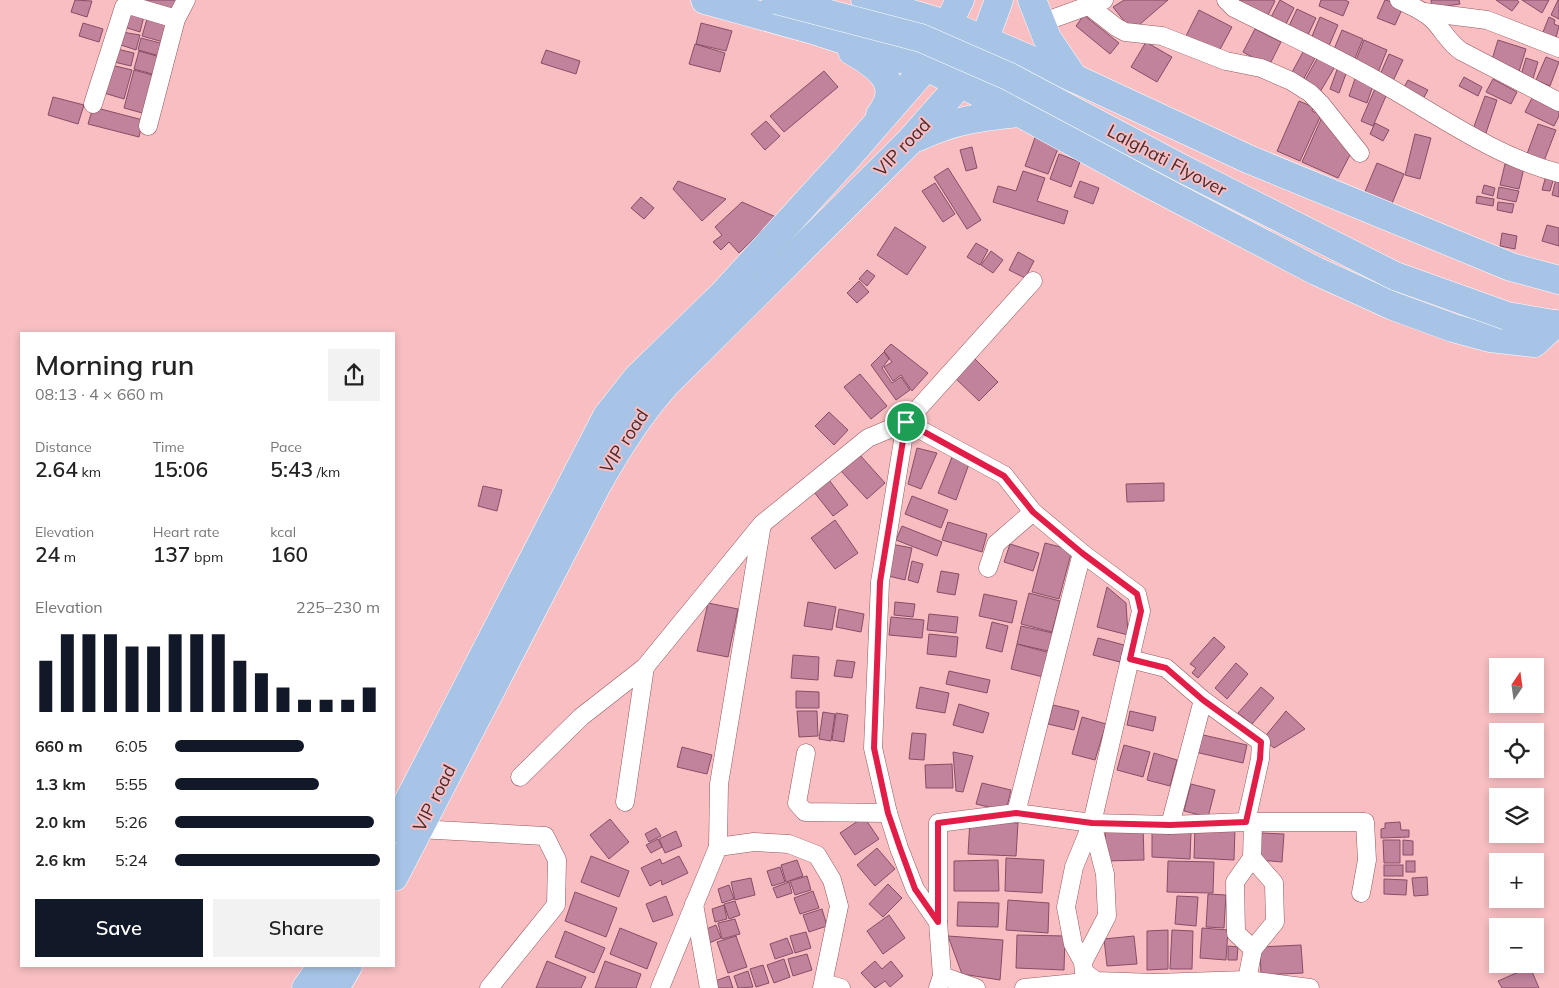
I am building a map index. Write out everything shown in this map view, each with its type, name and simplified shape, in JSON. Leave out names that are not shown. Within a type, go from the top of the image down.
[{"type":"main road","points":[[705,0],[813,30],[926,66],[1020,113],[1146,182],[1316,271],[1393,306],[1453,328],[1490,338],[1534,344],[1557,325]]},
{"type":"main road","name":"Lalghati Flyover","points":[[776,0],[921,38],[1008,76],[1181,168],[1395,276],[1507,316],[1557,325]]},
{"type":"main road","points":[[866,0],[949,24],[984,41],[1074,78],[1166,122],[1293,178],[1511,267],[1559,280]]},
{"type":"main road","name":"VIP road","points":[[395,873],[406,829],[607,416],[637,378],[725,292],[847,158],[926,66],[960,0]]},
{"type":"main road","name":"VIP road","points":[[406,829],[621,442],[646,406],[909,142],[961,83],[984,41],[999,0]]},
{"type":"main road","points":[[1037,11],[1048,38],[1074,78]]},
{"type":"main road","points":[[813,30],[878,66],[889,85],[887,106],[847,158]]},
{"type":"main road","points":[[909,142],[945,124],[974,118],[1020,113]]},
{"type":"main road","points":[[306,988],[321,967]]},
{"type":"main road","points":[[335,988],[347,967]]},
{"type":"street","points":[[148,126],[176,19],[186,0]]},
{"type":"street","points":[[1226,0],[1234,8],[1368,75],[1500,151],[1540,168],[1559,173]]},
{"type":"street","points":[[1037,11],[1097,3],[1116,27],[1125,32],[1162,36],[1226,62],[1260,68],[1291,80],[1310,92],[1360,153]]},
{"type":"street","points":[[1413,5],[1488,20],[1559,48]]},
{"type":"street","points":[[1413,5],[1434,21],[1449,43],[1461,51],[1559,102]]},
{"type":"street","points":[[93,104],[124,7],[129,6],[176,19]]},
{"type":"street","points":[[520,777],[580,717],[645,667],[762,524],[868,438],[906,422],[1033,281]]},
{"type":"street","points":[[906,422],[1004,476],[1033,512],[1082,553],[1137,594],[1141,611],[1092,823],[1074,867],[1066,907],[1074,944],[1083,962],[1084,972],[1096,981]]},
{"type":"street","points":[[906,422],[880,582],[874,748],[888,813],[915,889],[938,922]]},
{"type":"street","points":[[988,568],[996,544],[1033,512]]},
{"type":"street","points":[[660,988],[718,847],[719,784],[762,524]]},
{"type":"street","points":[[1016,813],[1082,553]]},
{"type":"street","points":[[1130,659],[1166,668],[1203,700],[1261,742],[1260,759],[1249,822],[1252,858],[1274,883],[1275,922],[1253,949],[1247,980]]},
{"type":"street","points":[[624,802],[645,667]]},
{"type":"street","points":[[1170,825],[1203,700]]},
{"type":"street","points":[[806,753],[797,803],[805,812],[888,813]]},
{"type":"street","points":[[976,988],[940,982],[938,823],[1016,813],[1092,823],[1170,825],[1249,822],[1365,822],[1367,860],[1361,893]]},
{"type":"street","points":[[1083,962],[1107,916],[1105,874],[1092,823]]},
{"type":"street","points":[[406,829],[545,836],[557,860],[556,905],[489,988]]},
{"type":"street","points":[[718,847],[754,842],[789,844],[817,856],[832,880],[839,906],[823,986],[841,988]]},
{"type":"street","points":[[1252,858],[1235,882],[1236,933],[1253,949]]},
{"type":"street","points":[[694,904],[709,988]]},
{"type":"street","points":[[1024,988],[1096,981],[1155,983],[1247,980],[1301,987]]},
{"type":"building","points":[[75,0],[92,1],[87,17],[71,12]]},
{"type":"building","points":[[144,0],[178,0],[175,11],[143,2]]},
{"type":"building","points":[[1124,0],[1168,0],[1132,31],[1113,7]]},
{"type":"building","points":[[1240,0],[1275,1],[1266,19],[1237,5]]},
{"type":"building","points":[[1280,0],[1294,8],[1285,26],[1270,19]]},
{"type":"building","points":[[1321,0],[1345,0],[1349,2],[1343,16],[1319,6]]},
{"type":"building","points":[[1385,0],[1404,5],[1395,25],[1377,18]]},
{"type":"building","points":[[1431,0],[1459,0],[1460,4],[1432,8]]},
{"type":"building","points":[[1496,0],[1517,0],[1519,2],[1512,11]]},
{"type":"building","points":[[1522,0],[1549,0],[1542,13]]},
{"type":"building","points":[[1559,0],[1559,19],[1551,15]]},
{"type":"building","points":[[1297,9],[1316,18],[1307,37],[1288,28]]},
{"type":"building","points":[[1199,10],[1232,27],[1217,55],[1185,38]]},
{"type":"building","points":[[128,12],[144,16],[140,32],[124,27]]},
{"type":"building","points":[[1084,15],[1119,43],[1110,54],[1076,26]]},
{"type":"building","points":[[1320,17],[1338,25],[1328,48],[1310,41]]},
{"type":"building","points":[[1549,17],[1555,20],[1554,24],[1559,26],[1555,42],[1541,37]]},
{"type":"building","points":[[147,19],[168,25],[163,42],[142,36]]},
{"type":"building","points":[[83,23],[103,29],[99,42],[79,36]]},
{"type":"building","points":[[701,23],[732,31],[726,51],[696,44]]},
{"type":"building","points":[[1255,29],[1281,42],[1269,66],[1243,52]]},
{"type":"building","points":[[1342,30],[1363,39],[1353,63],[1332,54]]},
{"type":"building","points":[[122,32],[140,35],[136,50],[118,44]]},
{"type":"building","points":[[141,38],[164,44],[160,56],[138,50]]},
{"type":"building","points":[[1364,40],[1387,50],[1377,75],[1354,65]]},
{"type":"building","points":[[1498,40],[1526,49],[1518,75],[1490,66]]},
{"type":"building","points":[[1146,42],[1172,57],[1157,82],[1131,67]]},
{"type":"building","points":[[695,44],[725,53],[720,72],[689,64]]},
{"type":"building","points":[[117,49],[134,53],[131,66],[114,62]]},
{"type":"building","points":[[546,50],[580,61],[576,74],[541,63]]},
{"type":"building","points":[[139,51],[160,57],[156,75],[134,69]]},
{"type":"building","points":[[1303,52],[1315,58],[1302,82],[1290,76]]},
{"type":"building","points":[[1389,54],[1403,60],[1392,83],[1379,77]]},
{"type":"building","points":[[1319,55],[1336,65],[1320,92],[1304,82]]},
{"type":"building","points":[[1546,57],[1559,62],[1550,86],[1536,80]]},
{"type":"building","points":[[1526,58],[1538,62],[1532,82],[1520,78]]},
{"type":"building","points":[[111,65],[132,70],[124,99],[104,93]]},
{"type":"building","points":[[1338,67],[1347,71],[1339,93],[1330,89]]},
{"type":"building","points":[[134,70],[156,76],[146,114],[124,108]]},
{"type":"building","points":[[824,71],[838,87],[784,132],[770,116]]},
{"type":"building","points":[[1357,73],[1375,80],[1367,103],[1349,96]]},
{"type":"building","points":[[1464,77],[1482,87],[1478,96],[1459,86]]},
{"type":"building","points":[[1493,79],[1517,92],[1511,104],[1486,92]]},
{"type":"building","points":[[1408,80],[1428,90],[1423,99],[1403,89]]},
{"type":"building","points":[[1377,84],[1389,89],[1373,126],[1361,121]]},
{"type":"building","points":[[1535,92],[1559,104],[1559,116],[1554,126],[1525,112]]},
{"type":"building","points":[[1485,96],[1497,100],[1485,136],[1472,132]]},
{"type":"building","points":[[53,97],[84,105],[78,124],[48,115]]},
{"type":"building","points":[[1299,101],[1313,107],[1312,111],[1321,115],[1300,161],[1277,151]]},
{"type":"building","points":[[93,107],[143,120],[139,137],[88,124]]},
{"type":"building","points":[[1323,115],[1352,151],[1338,178],[1302,162]]},
{"type":"building","points":[[766,121],[780,136],[765,150],[751,134]]},
{"type":"building","points":[[1375,123],[1389,130],[1383,141],[1370,134]]},
{"type":"building","points":[[1538,124],[1556,130],[1544,161],[1527,154]]},
{"type":"building","points":[[1037,132],[1061,141],[1048,174],[1025,166]]},
{"type":"building","points":[[1415,134],[1431,138],[1420,179],[1405,175]]},
{"type":"building","points":[[972,147],[977,168],[966,171],[960,150]]},
{"type":"building","points":[[1059,154],[1080,162],[1071,187],[1050,179]]},
{"type":"building","points":[[1377,163],[1404,174],[1391,206],[1364,194]]},
{"type":"building","points":[[1505,164],[1524,168],[1519,189],[1500,185]]},
{"type":"building","points":[[948,168],[981,220],[967,229],[934,177]]},
{"type":"building","points":[[1023,171],[1045,178],[1037,201],[1068,211],[1064,224],[993,202],[998,186],[1016,191]]},
{"type":"building","points":[[1547,172],[1555,174],[1550,191],[1542,190]]},
{"type":"building","points":[[1557,175],[1559,176],[1559,197],[1552,195]]},
{"type":"building","points":[[678,181],[726,199],[702,221],[673,189]]},
{"type":"building","points":[[1080,181],[1099,188],[1093,204],[1074,197]]},
{"type":"building","points":[[935,183],[955,214],[943,222],[922,191]]},
{"type":"building","points":[[1484,185],[1495,188],[1493,196],[1482,193]]},
{"type":"building","points":[[1499,187],[1519,191],[1516,202],[1497,198]]},
{"type":"building","points":[[1477,196],[1494,199],[1493,206],[1476,203]]},
{"type":"building","points":[[641,197],[654,208],[644,219],[631,208]]},
{"type":"building","points":[[742,202],[776,217],[739,253],[729,242],[721,250],[713,242],[722,235],[715,227]]},
{"type":"building","points":[[1498,202],[1514,204],[1512,213],[1497,210]]},
{"type":"building","points":[[1547,225],[1559,228],[1559,246],[1542,241]]},
{"type":"building","points":[[895,227],[926,247],[907,275],[877,255]]},
{"type":"building","points":[[1502,233],[1517,236],[1515,249],[1500,246]]},
{"type":"building","points":[[976,243],[988,250],[980,265],[967,257]]},
{"type":"building","points":[[991,251],[1003,260],[993,273],[981,265]]},
{"type":"building","points":[[1018,252],[1034,261],[1025,278],[1009,270]]},
{"type":"building","points":[[867,270],[875,276],[867,286],[859,279]]},
{"type":"building","points":[[859,281],[869,292],[857,303],[847,293]]},
{"type":"building","points":[[891,344],[928,373],[912,391],[901,375],[893,381],[884,367],[892,362],[884,351]]},
{"type":"building","points":[[884,352],[889,359],[882,368],[892,383],[901,377],[910,390],[896,400],[871,365]]},
{"type":"building","points":[[972,356],[998,382],[979,401],[953,376]]},
{"type":"building","points":[[860,374],[887,406],[871,419],[844,387]]},
{"type":"building","points":[[829,412],[848,430],[834,445],[815,426]]},
{"type":"building","points":[[917,448],[937,453],[921,489],[908,484]]},
{"type":"building","points":[[859,454],[885,483],[867,499],[841,471]]},
{"type":"building","points":[[952,457],[969,464],[956,500],[938,493]]},
{"type":"building","points":[[829,480],[848,505],[833,516],[814,492]]},
{"type":"building","points":[[1164,483],[1164,501],[1127,502],[1126,484]]},
{"type":"building","points":[[483,486],[502,490],[497,511],[478,506]]},
{"type":"building","points":[[912,496],[948,510],[941,528],[905,514]]},
{"type":"building","points":[[835,520],[858,553],[835,569],[811,538]]},
{"type":"building","points":[[948,522],[987,534],[982,552],[942,540]]},
{"type":"building","points":[[902,526],[942,542],[937,556],[896,540]]},
{"type":"building","points":[[1045,543],[1072,550],[1059,599],[1032,592]]},
{"type":"building","points":[[891,544],[912,548],[905,580],[884,575]]},
{"type":"building","points":[[1010,544],[1039,553],[1033,571],[1004,562]]},
{"type":"building","points":[[912,561],[923,564],[918,583],[908,580]]},
{"type":"building","points":[[941,571],[959,574],[955,595],[937,592]]},
{"type":"building","points":[[1107,587],[1126,603],[1128,635],[1097,627]]},
{"type":"building","points":[[1029,593],[1060,601],[1052,632],[1021,624]]},
{"type":"building","points":[[984,594],[1017,601],[1012,623],[979,616]]},
{"type":"building","points":[[808,602],[836,607],[832,630],[804,626]]},
{"type":"building","points":[[895,602],[915,604],[913,617],[894,615]]},
{"type":"building","points":[[708,603],[738,609],[728,657],[697,651]]},
{"type":"building","points":[[839,609],[864,614],[861,632],[836,627]]},
{"type":"building","points":[[929,614],[958,617],[956,633],[927,630]]},
{"type":"building","points":[[891,617],[924,620],[922,638],[889,635]]},
{"type":"building","points":[[992,622],[1008,626],[1002,652],[986,648]]},
{"type":"building","points":[[1021,626],[1053,633],[1048,651],[1017,644]]},
{"type":"building","points":[[929,634],[958,637],[956,657],[927,654]]},
{"type":"building","points":[[1214,637],[1225,647],[1198,678],[1192,673],[1196,668],[1190,664]]},
{"type":"building","points":[[1098,638],[1124,645],[1120,662],[1093,655]]},
{"type":"building","points":[[1017,644],[1050,653],[1043,677],[1011,669]]},
{"type":"building","points":[[793,655],[819,657],[818,680],[791,678]]},
{"type":"building","points":[[837,660],[855,662],[852,678],[834,676]]},
{"type":"building","points":[[1236,663],[1248,674],[1227,699],[1215,688]]},
{"type":"building","points":[[949,671],[990,680],[987,693],[946,684]]},
{"type":"building","points":[[920,687],[949,693],[945,713],[916,708]]},
{"type":"building","points":[[1261,687],[1274,698],[1252,724],[1238,713]]},
{"type":"building","points":[[796,691],[819,692],[819,708],[796,708]]},
{"type":"building","points":[[959,704],[989,713],[983,733],[953,725]]},
{"type":"building","points":[[1053,705],[1079,711],[1074,730],[1048,724]]},
{"type":"building","points":[[797,711],[817,711],[818,736],[799,737]]},
{"type":"building","points":[[1130,711],[1156,717],[1153,731],[1127,725]]},
{"type":"building","points":[[1286,711],[1305,729],[1274,748],[1263,739]]},
{"type":"building","points":[[823,712],[835,714],[831,741],[819,739]]},
{"type":"building","points":[[836,713],[848,715],[844,742],[832,740]]},
{"type":"building","points":[[1082,717],[1106,724],[1095,760],[1072,754]]},
{"type":"building","points":[[912,733],[926,734],[924,760],[909,759]]},
{"type":"building","points":[[1199,734],[1247,745],[1243,763],[1195,752]]},
{"type":"building","points":[[1124,745],[1150,752],[1143,777],[1117,770]]},
{"type":"building","points":[[682,747],[712,755],[707,774],[677,767]]},
{"type":"building","points":[[953,752],[973,756],[963,792],[956,791]]},
{"type":"building","points":[[1154,753],[1177,760],[1170,786],[1147,780]]},
{"type":"building","points":[[952,764],[953,788],[926,788],[925,765]]},
{"type":"building","points":[[982,783],[1011,790],[1006,811],[976,804]]},
{"type":"building","points":[[1191,784],[1215,790],[1208,817],[1184,811]]},
{"type":"building","points":[[864,817],[879,839],[855,855],[840,833]]},
{"type":"building","points":[[610,819],[629,842],[609,859],[590,835]]},
{"type":"building","points":[[970,820],[1018,823],[1016,856],[968,854]]},
{"type":"building","points":[[1400,822],[1401,830],[1409,830],[1409,837],[1381,838],[1381,829],[1385,828],[1385,823]]},
{"type":"building","points":[[1143,824],[1144,860],[1106,861],[1105,825]]},
{"type":"building","points":[[1195,827],[1235,828],[1234,860],[1194,858]]},
{"type":"building","points":[[656,828],[661,836],[649,842],[645,834]]},
{"type":"building","points":[[676,831],[682,846],[665,853],[659,839]]},
{"type":"building","points":[[1152,832],[1191,833],[1190,859],[1152,857]]},
{"type":"building","points":[[1261,833],[1284,834],[1282,862],[1259,860]]},
{"type":"building","points":[[658,839],[662,847],[651,853],[646,845]]},
{"type":"building","points":[[1383,840],[1400,840],[1400,863],[1384,863]]},
{"type":"building","points":[[1403,840],[1413,841],[1413,855],[1403,855]]},
{"type":"building","points":[[877,848],[895,869],[875,886],[857,865]]},
{"type":"building","points":[[591,856],[629,871],[619,897],[581,882]]},
{"type":"building","points":[[679,856],[688,873],[662,885],[661,880],[650,886],[641,868],[660,859],[662,864]]},
{"type":"building","points":[[1006,858],[1044,860],[1042,893],[1005,891]]},
{"type":"building","points":[[797,860],[803,876],[786,882],[781,865]]},
{"type":"building","points":[[998,860],[999,891],[954,891],[954,861]]},
{"type":"building","points":[[1168,861],[1214,862],[1213,893],[1167,892]]},
{"type":"building","points":[[1406,861],[1415,861],[1415,872],[1406,872]]},
{"type":"building","points":[[1384,865],[1403,865],[1403,876],[1384,876]]},
{"type":"building","points":[[780,867],[785,882],[772,886],[767,871]]},
{"type":"building","points":[[807,876],[811,890],[795,895],[790,881]]},
{"type":"building","points":[[1427,877],[1428,895],[1414,896],[1412,878]]},
{"type":"building","points":[[751,878],[755,895],[735,900],[731,882]]},
{"type":"building","points":[[1384,879],[1407,880],[1406,895],[1384,894]]},
{"type":"building","points":[[789,882],[792,893],[777,898],[773,888]]},
{"type":"building","points":[[888,884],[902,898],[883,917],[869,904]]},
{"type":"building","points":[[729,885],[734,899],[722,903],[718,889]]},
{"type":"building","points":[[813,891],[819,908],[800,914],[794,898]]},
{"type":"building","points":[[575,892],[617,908],[606,937],[565,921]]},
{"type":"building","points":[[1208,894],[1226,895],[1224,928],[1206,927]]},
{"type":"building","points":[[666,896],[673,915],[653,922],[646,904]]},
{"type":"building","points":[[1177,896],[1198,897],[1196,926],[1175,924]]},
{"type":"building","points":[[1008,900],[1049,903],[1048,933],[1006,930]]},
{"type":"building","points":[[735,901],[740,915],[729,919],[724,904]]},
{"type":"building","points":[[958,902],[999,903],[998,927],[957,926]]},
{"type":"building","points":[[724,905],[727,919],[715,922],[712,909]]},
{"type":"building","points":[[822,909],[827,926],[809,932],[803,915]]},
{"type":"building","points":[[889,915],[905,938],[883,954],[867,931]]},
{"type":"building","points":[[735,919],[740,934],[722,939],[718,923]]},
{"type":"building","points":[[716,925],[721,938],[709,943],[704,930]]},
{"type":"building","points":[[620,928],[657,943],[647,969],[610,954]]},
{"type":"building","points":[[1202,928],[1228,930],[1226,960],[1200,958]]},
{"type":"building","points":[[1168,930],[1168,969],[1147,970],[1147,931]]},
{"type":"building","points":[[1172,930],[1193,931],[1192,969],[1170,969]]},
{"type":"building","points":[[565,931],[605,948],[594,973],[555,957]]},
{"type":"building","points":[[806,932],[811,948],[795,953],[790,936]]},
{"type":"building","points":[[1017,935],[1065,936],[1064,970],[1016,968]]},
{"type":"building","points":[[736,936],[747,967],[728,973],[717,942]]},
{"type":"building","points":[[948,936],[1003,940],[1000,980],[962,974]]},
{"type":"building","points":[[1134,936],[1137,964],[1107,966],[1104,939]]},
{"type":"building","points":[[787,938],[793,953],[775,959],[770,944]]},
{"type":"building","points":[[1301,945],[1303,973],[1261,975],[1260,947]]},
{"type":"building","points":[[1228,946],[1238,947],[1237,960],[1228,960]]},
{"type":"building","points":[[807,954],[812,970],[793,976],[788,959]]},
{"type":"building","points":[[784,959],[790,977],[774,983],[767,965]]},
{"type":"building","points":[[547,961],[586,977],[581,988],[536,988]]},
{"type":"building","points":[[605,961],[641,974],[636,988],[595,988]]},
{"type":"building","points":[[875,961],[882,969],[891,961],[903,976],[890,987],[885,981],[875,988],[861,973]]},
{"type":"building","points":[[763,965],[769,983],[756,987],[750,969]]},
{"type":"building","points":[[748,971],[753,987],[738,988],[734,976]]},
{"type":"building","points":[[1516,973],[1533,973],[1539,988],[1502,988],[1498,981]]},
{"type":"building","points":[[729,976],[733,988],[714,988],[712,982]]},
{"type":"route","points":[[906,422],[1004,476],[1033,512],[1082,553],[1137,594],[1141,611],[1130,659],[1166,668],[1203,700],[1261,742],[1260,759],[1246,822],[1170,825],[1092,823],[1016,813],[938,823],[938,922],[915,889],[888,813],[874,748],[880,582],[906,422]]}]
